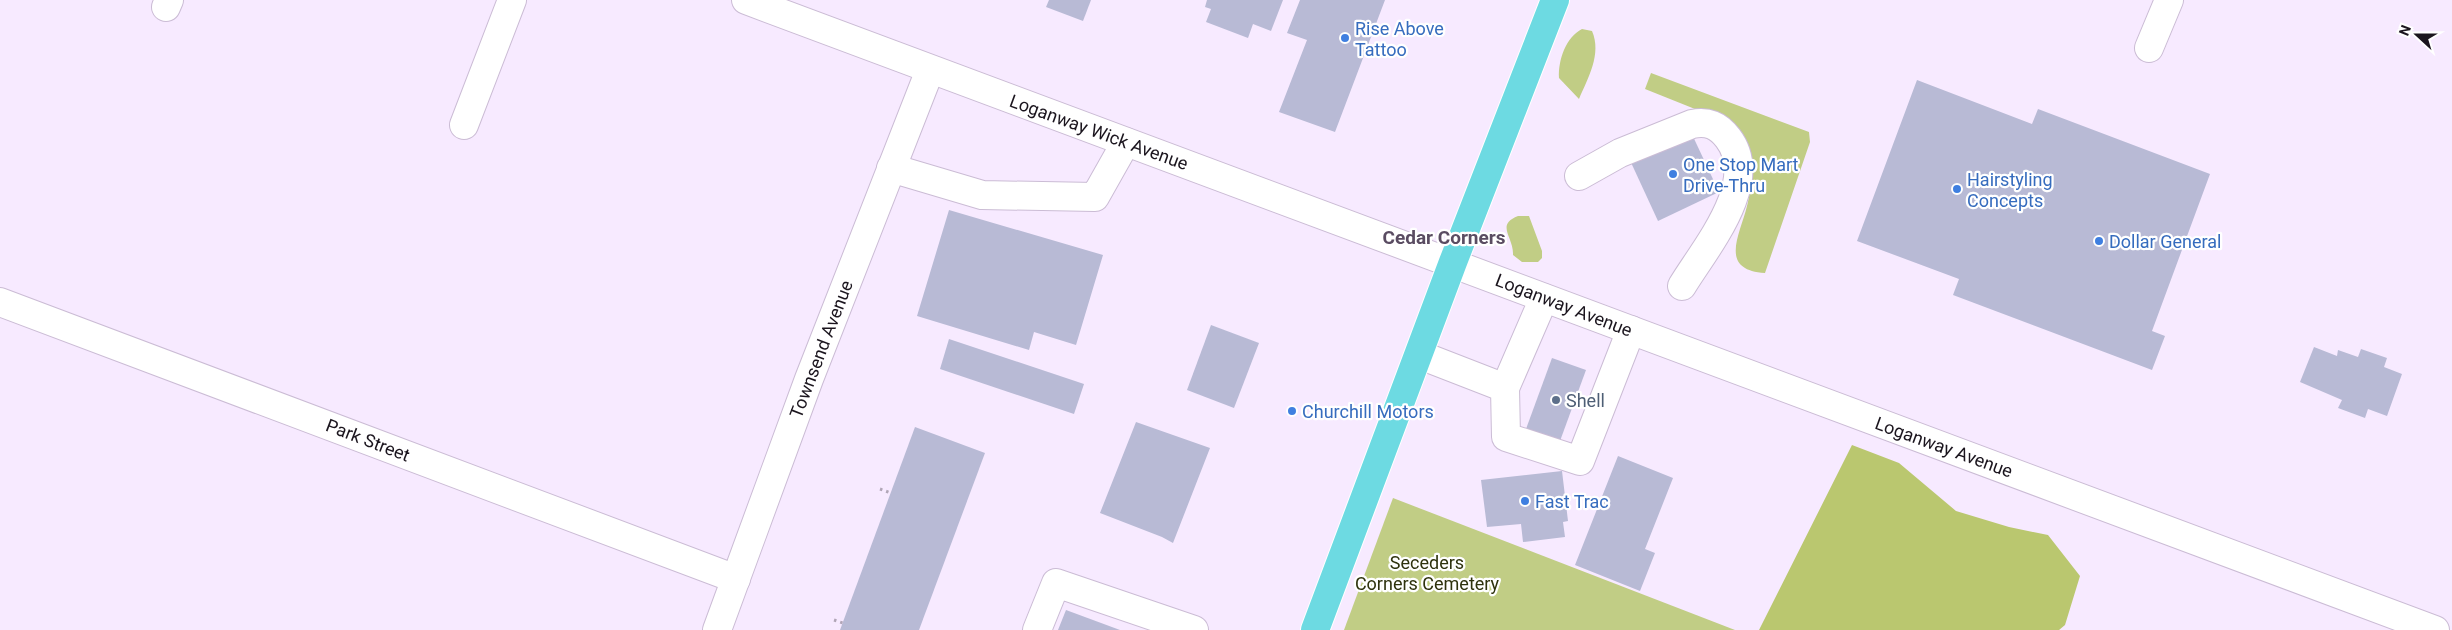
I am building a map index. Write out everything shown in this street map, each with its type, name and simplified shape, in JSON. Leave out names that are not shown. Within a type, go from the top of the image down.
[{"type":"main road","points":[[1315,630],[1453,262],[1555,0]]},
{"type":"street","name":"Loganway Wick Avenue","points":[[746,0],[930,70],[1453,262]]},
{"type":"street","points":[[2150,48],[2169,0]]},
{"type":"street","points":[[464,125],[507,2]]},
{"type":"street","name":"Townsend Avenue","points":[[717,630],[809,379],[930,70]]},
{"type":"street","points":[[1579,176],[1620,153],[1692,124],[1710,123],[1724,133],[1736,153],[1738,165],[1734,199],[1682,286]]},
{"type":"street","points":[[891,168],[982,195],[1095,197],[1126,142]]},
{"type":"street","name":"Loganway Avenue","points":[[1453,262],[1544,298],[2435,630]]},
{"type":"street","points":[[1544,298],[1505,388],[1506,436],[1580,461],[1631,330]]},
{"type":"street","name":"Park Street","points":[[0,302],[736,579]]},
{"type":"street","points":[[1420,354],[1505,388]]},
{"type":"street","points":[[1037,630],[1056,583],[1194,630]]},
{"type":"path","points":[[880,489],[891,492]]},
{"type":"path","points":[[834,620],[843,623]]},
{"type":"green space","points":[[1582,29],[1592,31],[1595,40],[1595,57],[1579,99],[1559,78],[1559,71],[1567,43]]},
{"type":"green space","points":[[1651,73],[1809,132],[1810,142],[1765,273],[1750,270],[1741,265],[1737,258],[1737,239],[1750,191],[1750,174],[1747,159],[1712,111],[1695,109],[1645,89]]},
{"type":"green space","points":[[1518,216],[1529,216],[1542,251],[1542,258],[1538,262],[1522,262],[1513,255],[1507,228],[1508,223]]},
{"type":"green space","points":[[1852,445],[1899,463],[1956,511],[2009,527],[2048,535],[2080,576],[2065,625],[2059,630],[1759,630]]},
{"type":"green space","name":"Seceders Corners Cemetery","points":[[1393,498],[1735,630],[1344,630]]},
{"type":"building","points":[[1049,0],[1091,0],[1083,21],[1046,7]]},
{"type":"building","points":[[1207,0],[1283,0],[1271,31],[1253,24],[1248,38],[1206,22],[1211,9],[1205,7]]},
{"type":"building","points":[[1300,0],[1385,0],[1335,132],[1279,112],[1307,40],[1287,33]]},
{"type":"building","points":[[1917,80],[2032,124],[2038,109],[2210,174],[2152,331],[2165,336],[2152,370],[1953,295],[1959,279],[1857,241]]},
{"type":"building","name":"One Stop Mart Drive-Thru","points":[[1689,128],[1719,192],[1658,221],[1628,156]]},
{"type":"building","points":[[949,210],[1103,255],[1076,345],[1034,332],[1029,350],[917,316]]},
{"type":"building","points":[[1211,325],[1259,343],[1234,408],[1187,390]]},
{"type":"building","points":[[949,339],[1084,384],[1074,414],[940,369]]},
{"type":"building","points":[[2314,347],[2337,356],[2338,350],[2358,357],[2361,349],[2387,358],[2384,367],[2402,374],[2387,416],[2368,409],[2365,418],[2338,408],[2342,400],[2300,382]]},
{"type":"building","name":"Shell","points":[[1552,358],[1586,370],[1560,441],[1526,429]]},
{"type":"building","points":[[1136,422],[1210,448],[1173,543],[1100,513]]},
{"type":"building","points":[[915,427],[985,453],[919,630],[840,630]]},
{"type":"building","points":[[1618,456],[1673,478],[1645,549],[1655,553],[1640,591],[1575,565]]},
{"type":"building","name":"Fast Trac","points":[[1562,471],[1568,521],[1563,522],[1565,537],[1523,542],[1521,524],[1487,527],[1481,480]]},
{"type":"building","points":[[1066,610],[1120,630],[1058,630]]},
{"type":"place","name":"Rise Above Tattoo","points":[[1345,38]]},
{"type":"place","name":"One Stop Mart Drive-Thru","points":[[1673,174]]},
{"type":"place","name":"Hairstyling Concepts","points":[[1957,189]]},
{"type":"place","name":"Dollar General","points":[[2099,241]]},
{"type":"place","name":"Shell","points":[[1556,400]]},
{"type":"place","name":"Churchill Motors","points":[[1292,411]]},
{"type":"place","name":"Fast Trac","points":[[1525,501]]},
{"type":"district","name":"Cedar Corners","points":[[1444,237]]}]
